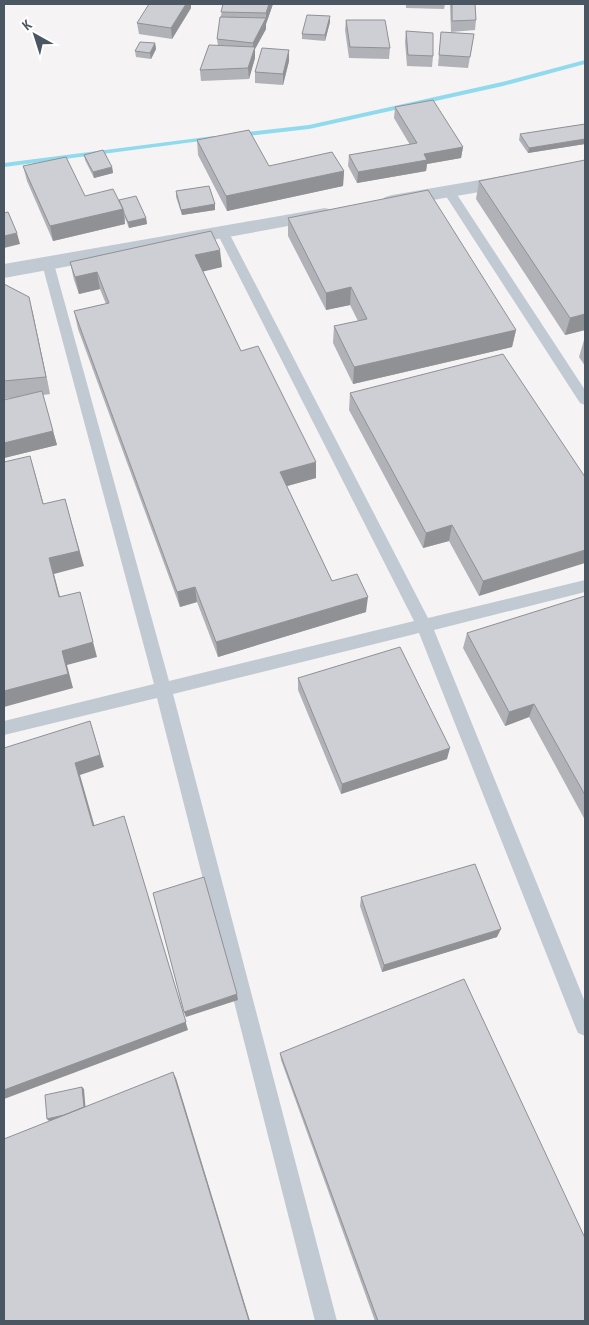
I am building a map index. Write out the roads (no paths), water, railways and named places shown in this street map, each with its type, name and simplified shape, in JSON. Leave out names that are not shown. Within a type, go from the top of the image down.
[{"type":"street","points":[[370,205],[448,190],[585,168]]},
{"type":"street","points":[[4,271],[340,211]]},
{"type":"lane","points":[[448,190],[585,400]]},
{"type":"lane","points":[[223,233],[424,625],[585,1026]]},
{"type":"lane","points":[[48,264],[163,688],[326,1321]]},
{"type":"lane","points":[[4,728],[585,586]]},
{"type":"waterway","points":[[238,135],[309,127],[503,84],[585,62]]},
{"type":"waterway","points":[[4,165],[214,138]]}]
